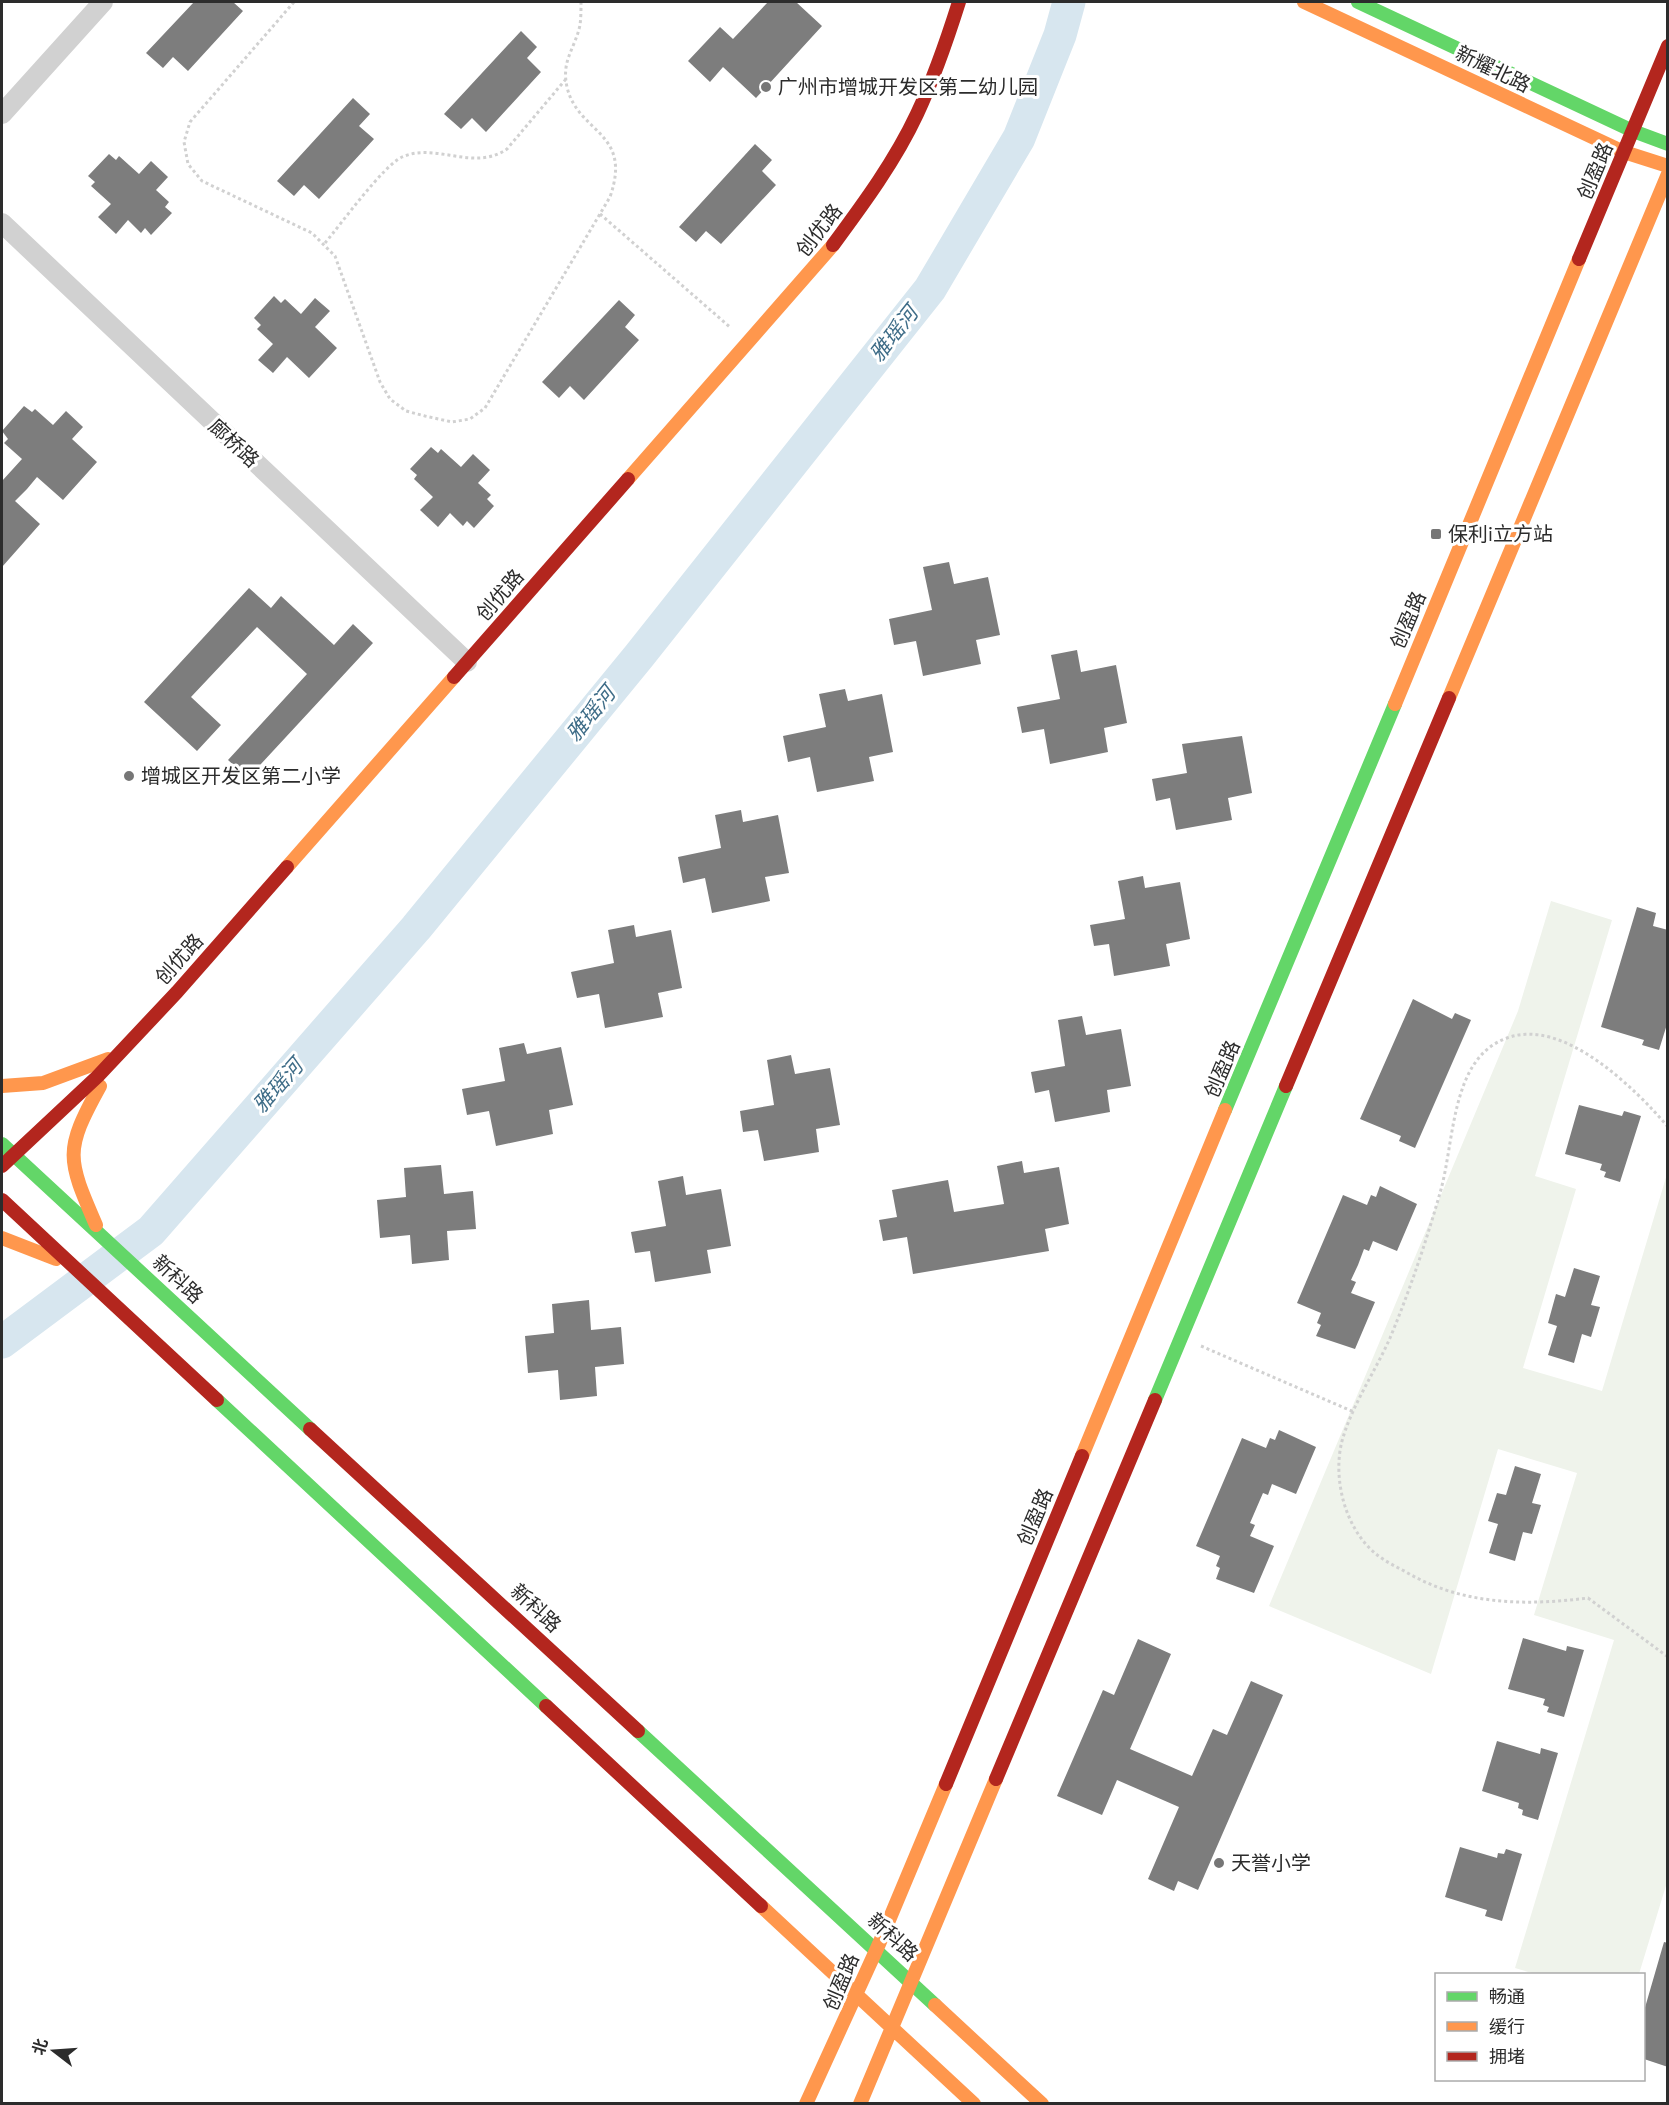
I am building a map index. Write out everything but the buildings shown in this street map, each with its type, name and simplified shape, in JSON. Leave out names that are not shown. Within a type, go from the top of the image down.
[{"type":"street","points":[[2,114],[103,2]]},
{"type":"street","name":"创优路","points":[[2,1166],[117,1056],[831,248],[873,191],[909,129],[939,64],[959,2]]},
{"type":"street","name":"新耀北路","points":[[1304,2],[1624,152],[1668,166]]},
{"type":"street","name":"新耀北路","points":[[1358,2],[1633,131],[1668,144]]},
{"type":"street","name":"创盈路","points":[[806,2103],[858,1994],[1668,46]]},
{"type":"street","points":[[860,2103],[1668,174]]},
{"type":"street","name":"廊桥路","points":[[2,223],[467,662]]},
{"type":"street","points":[[2,1086],[22,1087],[51,1081],[117,1056]]},
{"type":"street","points":[[100,1234],[73,1169],[72,1145],[80,1123],[117,1056]]},
{"type":"street","name":"新科路","points":[[2,1143],[877,1948],[1042,2103]]},
{"type":"street","points":[[2,1200],[974,2103]]},
{"type":"street","points":[[2,1238],[72,1266]]},
{"type":"path","points":[[294,2],[190,122],[184,142],[189,164],[202,181],[312,233],[325,243],[335,256],[380,382],[390,399],[406,411],[452,422],[470,419],[485,408],[600,214],[616,180],[616,163],[611,146],[578,109],[568,90],[565,68],[580,26],[581,2]]},
{"type":"path","points":[[325,243],[393,163],[418,153],[482,159],[499,154],[507,149],[566,79]]},
{"type":"path","points":[[600,214],[748,343]]},
{"type":"path","points":[[1668,1126],[1641,1096],[1614,1073],[1584,1053],[1552,1038],[1530,1034],[1508,1037],[1488,1047],[1472,1063],[1462,1083],[1443,1185],[1419,1263],[1389,1339],[1342,1442],[1339,1473],[1344,1504],[1358,1533],[1378,1556],[1417,1578],[1458,1594],[1501,1602],[1544,1604],[1588,1598],[1668,1657]]},
{"type":"path","points":[[1180,1337],[1354,1412]]},
{"type":"shaded area","points":[[1551,901],[1612,920],[1535,1176],[1576,1189],[1523,1368],[1602,1391],[1667,1174],[1668,1879],[1639,1973],[1532,1973],[1515,1968],[1614,1640],[1534,1615],[1577,1473],[1498,1449],[1431,1674],[1269,1606],[1518,1011]]},
{"type":"waterway","name":"雅瑶河","points":[[2,1342],[151,1231],[416,928],[639,656],[930,289],[1019,138],[1060,35],[1069,2]]},
{"type":"traffic: fast","points":[[1358,2],[1633,131],[1668,144]]},
{"type":"traffic: fast","points":[[1225,1110],[1395,704]]},
{"type":"traffic: fast","points":[[1155,1400],[1286,1086]]},
{"type":"traffic: fast","points":[[2,1144],[310,1429]]},
{"type":"traffic: fast","points":[[217,1400],[546,1706]]},
{"type":"traffic: fast","points":[[638,1731],[935,2005]]},
{"type":"traffic: slow","points":[[1304,2],[1624,152],[1668,166]]},
{"type":"traffic: slow","points":[[1449,698],[1668,174]]},
{"type":"traffic: slow","points":[[628,479],[833,245]]},
{"type":"traffic: slow","points":[[1395,704],[1579,259]]},
{"type":"traffic: slow","points":[[287,867],[454,677]]},
{"type":"traffic: slow","points":[[2,1086],[43,1083],[108,1059]]},
{"type":"traffic: slow","points":[[96,1225],[79,1184],[74,1155],[75,1141],[80,1126],[100,1086]]},
{"type":"traffic: slow","points":[[1082,1456],[1225,1110]]},
{"type":"traffic: slow","points":[[2,1238],[56,1259]]},
{"type":"traffic: slow","points":[[860,2104],[996,1779]]},
{"type":"traffic: slow","points":[[806,2104],[879,1944],[946,1784]]},
{"type":"traffic: slow","points":[[761,1906],[974,2104]]},
{"type":"traffic: slow","points":[[935,2005],[1042,2104]]},
{"type":"traffic: jam","points":[[833,245],[878,181],[908,131],[935,73],[959,2]]},
{"type":"traffic: jam","points":[[1579,259],[1668,46]]},
{"type":"traffic: jam","points":[[454,677],[628,479]]},
{"type":"traffic: jam","points":[[1286,1086],[1449,698]]},
{"type":"traffic: jam","points":[[2,1166],[98,1076],[177,992],[287,867]]},
{"type":"traffic: jam","points":[[2,1200],[217,1400]]},
{"type":"traffic: jam","points":[[996,1779],[1155,1400]]},
{"type":"traffic: jam","points":[[310,1429],[638,1731]]},
{"type":"traffic: jam","points":[[946,1784],[1082,1456]]},
{"type":"traffic: jam","points":[[546,1706],[761,1906]]},
{"type":"place","name":"广州市增城开发区第二幼儿园","points":[[766,87]]},
{"type":"place","name":"保利i立方站","points":[[1436,534]]},
{"type":"place","name":"增城区开发区第二小学","points":[[129,776]]},
{"type":"place","name":"天誉小学","points":[[1219,1863]]}]
